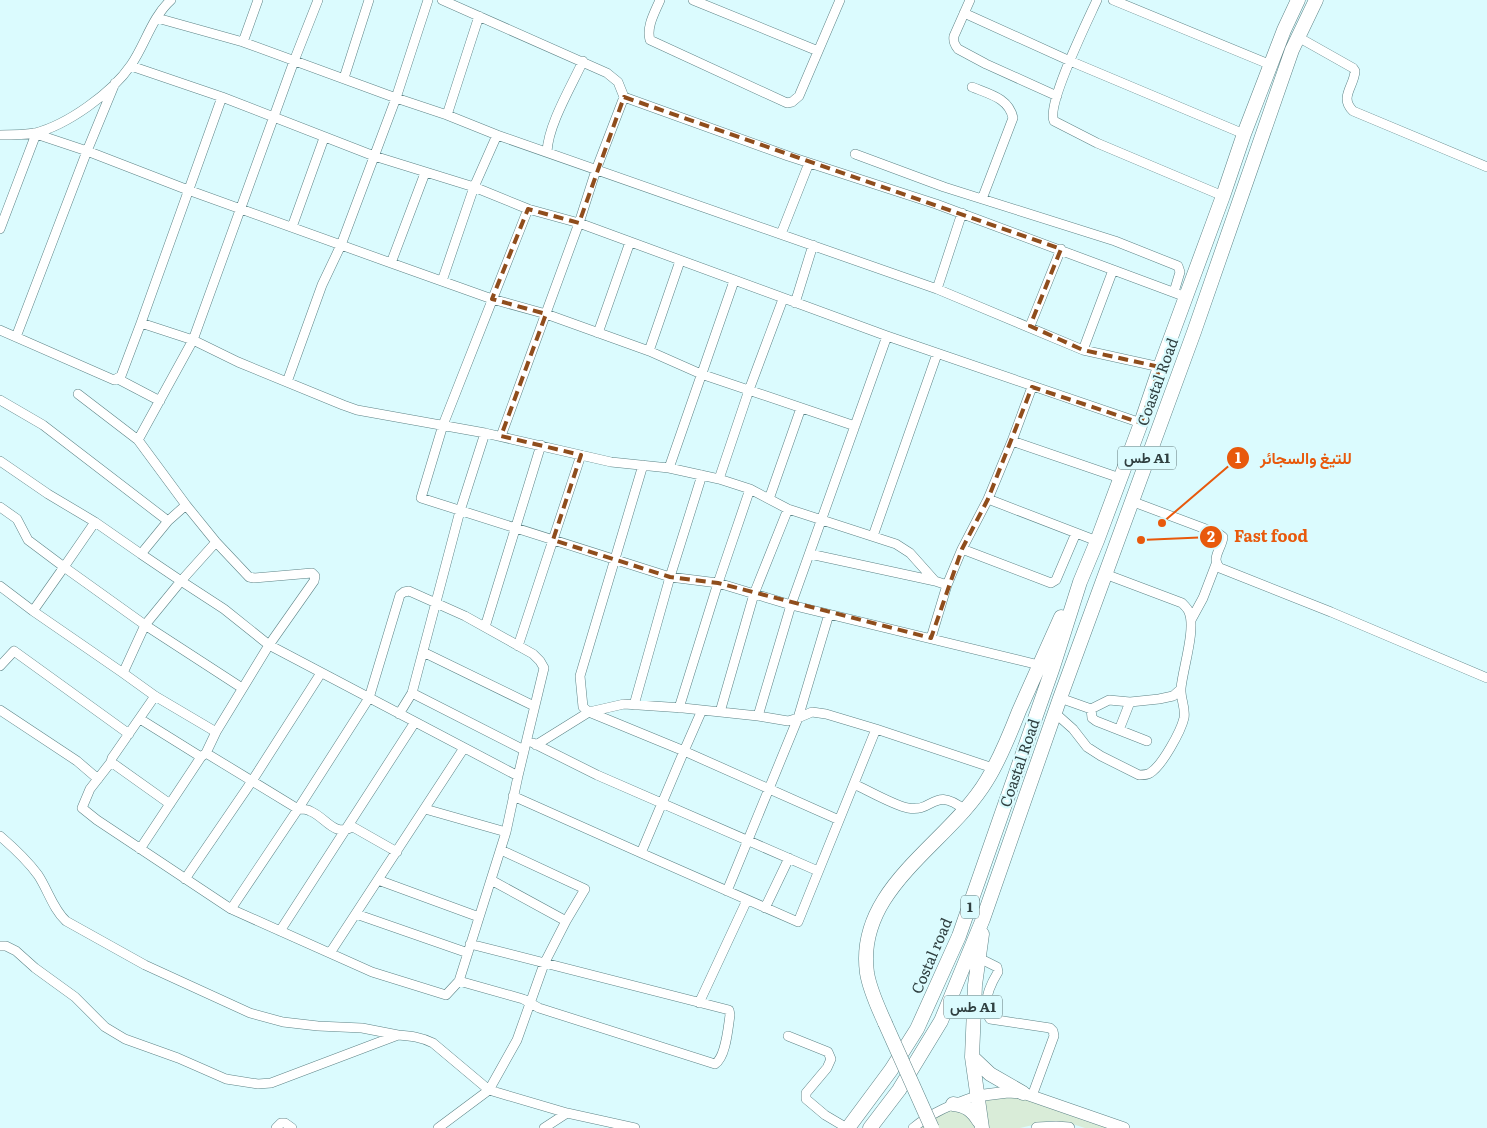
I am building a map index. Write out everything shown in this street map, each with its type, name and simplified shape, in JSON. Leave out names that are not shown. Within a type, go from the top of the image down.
[{"type":"highway","name":"Coastal Road","points":[[1046,666],[1061,616],[1080,582],[1097,541],[1141,423],[1160,367],[1180,295],[1223,196],[1244,134],[1298,0]]},
{"type":"highway","name":"Coastal Road","points":[[870,1128],[899,1090],[941,1021],[983,919],[1060,698],[1194,332],[1298,37],[1316,0]]},
{"type":"highway","points":[[932,1128],[874,999],[867,973],[867,948],[872,925],[880,906],[904,872],[965,810],[987,781],[1046,666]]},
{"type":"highway","name":"Costal road","points":[[847,1128],[891,1070],[918,1029],[940,982],[966,919],[1046,666]]},
{"type":"highway","name":"Coastal Road","points":[[981,1126],[972,1057],[972,1019],[983,919]]},
{"type":"highway","points":[[972,1057],[990,1074],[1027,1094]]},
{"type":"highway","points":[[953,1104],[967,1107],[981,1126]]},
{"type":"main road","points":[[976,1096],[1008,1092],[1027,1094],[1124,1128]]},
{"type":"main road","points":[[1045,1128],[1068,1128]]},
{"type":"street","points":[[0,135],[35,133],[82,110],[115,83],[130,66],[157,18],[171,0]]},
{"type":"street","points":[[243,42],[258,0]]},
{"type":"street","points":[[138,440],[193,340],[273,118],[318,0]]},
{"type":"street","points":[[344,78],[369,0]]},
{"type":"street","points":[[287,382],[322,285],[342,245],[396,98],[428,0]]},
{"type":"street","points":[[442,0],[613,77],[618,82],[624,97],[501,436]]},
{"type":"street","points":[[660,0],[650,24],[648,34],[650,40],[787,103],[792,102],[799,96],[836,1]]},
{"type":"street","points":[[693,0],[818,51]]},
{"type":"street","points":[[970,0],[954,36],[953,41],[958,49],[986,64],[1057,96]]},
{"type":"street","points":[[1097,0],[1057,96],[1052,118],[1057,124],[1097,143],[1223,196]]},
{"type":"street","points":[[1113,0],[1271,64]]},
{"type":"street","points":[[964,13],[1070,62],[1244,134]]},
{"type":"street","points":[[447,115],[478,16]]},
{"type":"street","points":[[157,18],[243,42],[447,115],[496,135],[937,289],[1084,350],[1160,367]]},
{"type":"street","points":[[1298,37],[1356,71],[1346,98],[1348,106],[1353,111],[1487,166]]},
{"type":"street","points":[[547,152],[547,141],[583,62]]},
{"type":"street","points":[[130,66],[222,97],[374,156],[474,188],[528,209],[579,223],[937,354],[1141,423]]},
{"type":"street","points":[[16,337],[115,83]]},
{"type":"street","points":[[972,87],[1002,100],[1011,109],[1013,118],[982,199]]},
{"type":"street","points":[[118,379],[121,376],[141,323],[222,97]]},
{"type":"street","points":[[624,97],[809,163],[962,213],[1180,295],[1180,272],[1178,266],[1115,241],[944,187],[856,154]]},
{"type":"street","points":[[35,133],[492,299],[546,314],[649,351],[700,374],[855,426]]},
{"type":"street","points":[[0,229],[35,133]]},
{"type":"street","points":[[442,281],[474,188],[496,135]]},
{"type":"street","points":[[292,227],[324,138]]},
{"type":"street","points":[[781,234],[809,163]]},
{"type":"street","points":[[391,263],[425,173]]},
{"type":"street","points":[[528,209],[443,425],[421,498],[670,577],[718,583],[791,605],[1046,666]]},
{"type":"street","points":[[937,289],[962,213]]},
{"type":"street","points":[[598,333],[630,242]]},
{"type":"street","points":[[795,303],[812,245]]},
{"type":"street","points":[[1030,326],[1061,249]]},
{"type":"street","points":[[649,351],[680,261]]},
{"type":"street","points":[[1084,350],[1113,270]]},
{"type":"street","points":[[669,468],[700,374],[734,281]]},
{"type":"street","points":[[719,478],[783,299]]},
{"type":"street","points":[[141,323],[193,340],[238,362],[357,410],[501,436],[611,462],[669,468],[719,478],[750,489],[788,509],[896,544],[910,553],[935,580]]},
{"type":"street","points":[[0,331],[114,380],[118,379],[160,401]]},
{"type":"street","points":[[758,716],[791,605],[887,336]]},
{"type":"street","points":[[873,536],[937,354]]},
{"type":"street","points":[[931,638],[947,585],[962,549],[988,498],[1032,387]]},
{"type":"street","points":[[78,394],[138,440],[186,505],[216,542],[249,577],[312,573],[315,576],[242,688],[203,755],[140,849]]},
{"type":"street","points":[[0,400],[43,425],[168,521]]},
{"type":"street","points":[[769,499],[801,408]]},
{"type":"street","points":[[399,714],[412,693],[460,511],[485,433]]},
{"type":"street","points":[[1012,441],[1120,478]]},
{"type":"street","points":[[485,627],[541,446]]},
{"type":"street","points":[[518,646],[581,455]]},
{"type":"street","points":[[0,461],[224,609],[269,645],[518,776]]},
{"type":"street","points":[[643,465],[580,676],[583,707],[589,712],[684,751],[839,820]]},
{"type":"street","points":[[634,705],[670,577],[702,475]]},
{"type":"street","points":[[679,708],[750,489]]},
{"type":"street","points":[[988,498],[1097,541]]},
{"type":"street","points":[[1131,501],[1219,534],[1223,538],[1215,560],[1216,564],[1203,598],[1191,620]]},
{"type":"street","points":[[141,554],[168,521],[186,505]]},
{"type":"street","points":[[0,507],[17,519],[28,540],[64,567],[145,625],[242,688]]},
{"type":"street","points":[[720,712],[754,594],[788,509]]},
{"type":"street","points":[[33,611],[95,522]]},
{"type":"street","points":[[962,549],[1051,583],[1056,580],[1076,533]]},
{"type":"street","points":[[123,673],[145,625],[216,542]]},
{"type":"street","points":[[810,554],[935,580],[947,585]]},
{"type":"street","points":[[1216,564],[1220,568],[1487,678]]},
{"type":"street","points":[[1055,713],[1065,720],[1082,742],[1092,750],[1139,775],[1151,773],[1158,766],[1172,744],[1183,720],[1184,710],[1181,689],[1191,627],[1189,611],[1182,604],[1105,574]]},
{"type":"street","points":[[0,586],[155,696],[216,732]]},
{"type":"street","points":[[155,696],[111,762],[90,788],[82,808],[230,909],[372,972],[446,995],[459,980],[506,832],[543,664],[533,654],[465,616],[409,591],[400,595],[369,698],[298,809],[230,909]]},
{"type":"street","points":[[727,891],[798,718],[829,614]]},
{"type":"street","points":[[0,666],[4,655],[14,651],[129,734]]},
{"type":"street","points":[[423,652],[534,706]]},
{"type":"street","points":[[185,879],[252,781],[321,673]]},
{"type":"street","points":[[1060,698],[1091,709],[1109,700],[1130,702],[1173,696],[1181,689]]},
{"type":"street","points":[[412,693],[524,750]]},
{"type":"street","points":[[1119,730],[1130,702]]},
{"type":"street","points":[[536,744],[589,712],[624,704],[702,710],[788,721],[812,712],[826,714],[876,729],[993,768]]},
{"type":"street","points":[[1091,709],[1092,718],[1096,721],[1147,741]]},
{"type":"street","points":[[0,710],[77,761],[98,779]]},
{"type":"street","points":[[641,853],[702,710]]},
{"type":"street","points":[[140,719],[252,781],[298,809],[310,810],[337,830],[345,831],[353,827],[397,852]]},
{"type":"street","points":[[280,931],[415,722]]},
{"type":"street","points":[[513,796],[798,922],[876,729]]},
{"type":"street","points":[[526,740],[597,775],[818,871]]},
{"type":"street","points":[[330,953],[464,748]]},
{"type":"street","points":[[111,762],[170,804]]},
{"type":"street","points":[[854,784],[906,808],[917,809],[942,798],[954,801],[965,810]]},
{"type":"street","points":[[425,809],[506,832]]},
{"type":"street","points":[[0,836],[26,860],[39,876],[66,922],[145,965],[250,1014],[284,1022],[362,1028],[424,1038],[433,1043],[488,1090],[567,1113],[635,1128]]},
{"type":"street","points":[[438,1128],[488,1090],[517,1040],[544,964],[585,889],[500,850]]},
{"type":"street","points":[[765,908],[789,858]]},
{"type":"street","points":[[378,880],[479,917]]},
{"type":"street","points":[[491,880],[566,921]]},
{"type":"street","points":[[699,1003],[747,900]]},
{"type":"street","points":[[356,914],[469,948],[544,964],[729,1010],[730,1015],[723,1054],[719,1062],[715,1064],[539,1008],[523,999],[459,980]]},
{"type":"street","points":[[0,946],[6,946],[16,951],[40,972],[75,997],[105,1027],[117,1035],[234,1081],[272,1084],[398,1035]]},
{"type":"street","points":[[979,958],[997,967],[998,972],[991,983],[986,1000],[990,1019],[1050,1028],[1053,1031],[1054,1036],[1027,1094]]},
{"type":"street","points":[[788,1036],[828,1052],[831,1059],[827,1068],[806,1093],[806,1099],[825,1115],[847,1128]]},
{"type":"street","points":[[913,1128],[930,1115],[976,1096]]},
{"type":"street","points":[[544,1128],[567,1113]]},
{"type":"street","points":[[276,1128],[281,1123],[285,1123],[292,1128]]},
{"type":"highlighted area","points":[[624,97],[1061,249],[1030,326],[1083,350],[1160,367],[1141,423],[1032,387],[988,499],[962,549],[931,638],[718,583],[670,577],[553,540],[581,455],[501,436],[546,314],[492,299],[528,209],[579,223]]},
{"type":"green space","points":[[1021,1097],[1107,1128],[1085,1128],[1069,1123],[1050,1121],[1020,1128],[987,1128],[981,1100],[985,1098]]},
{"type":"green space","points":[[961,1109],[974,1124],[975,1128],[919,1128],[947,1110]]},
{"type":"place","name":"للتيغ والسجائر","points":[[1162,523]]},
{"type":"place","name":"Fast food","points":[[1141,540]]}]
